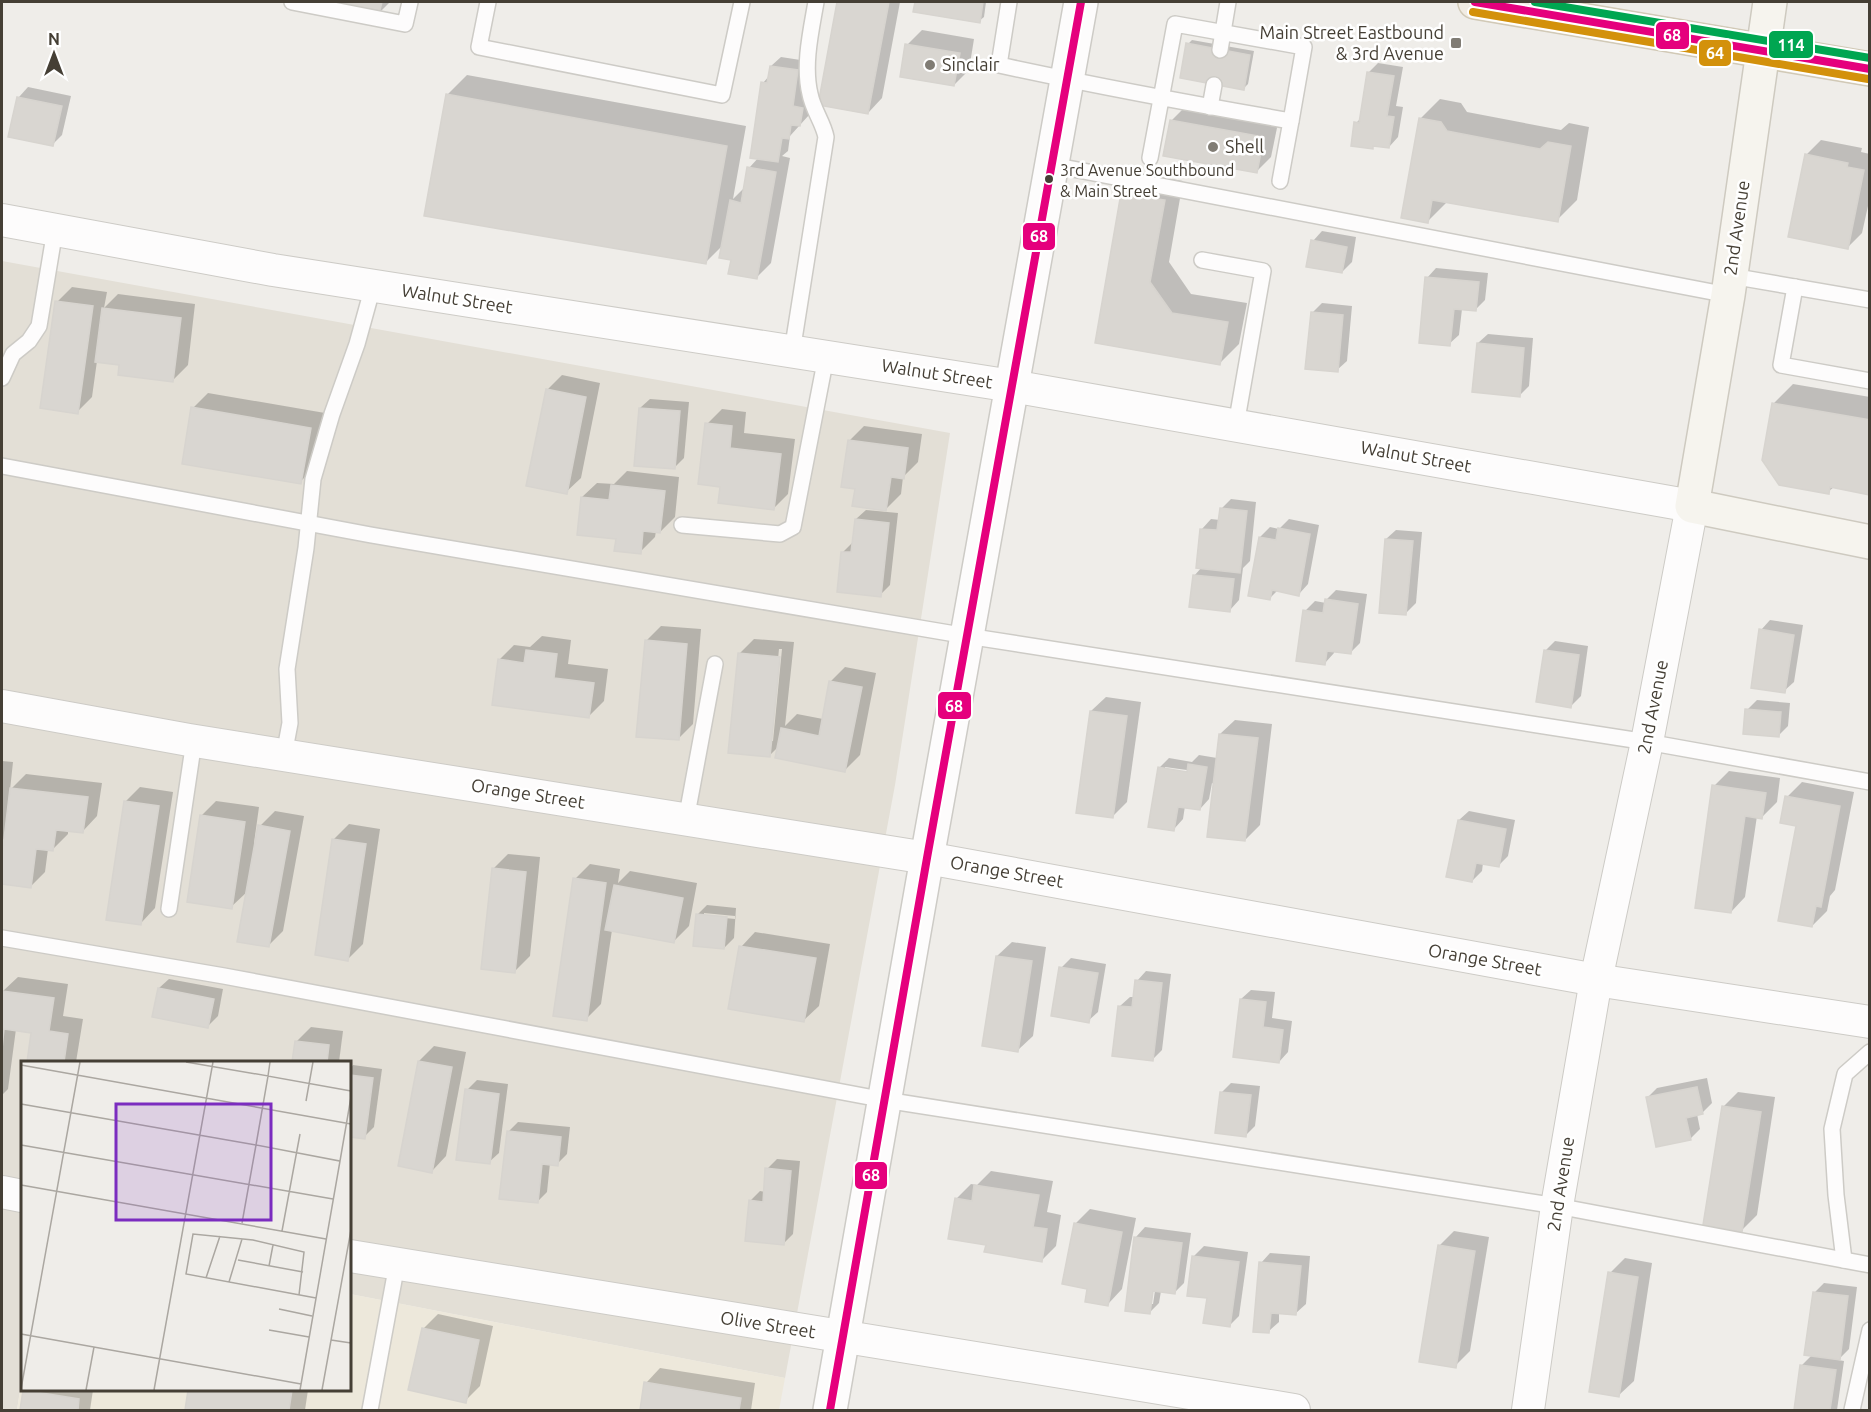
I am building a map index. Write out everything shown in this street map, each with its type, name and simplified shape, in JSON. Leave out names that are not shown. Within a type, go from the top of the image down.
[{"type":"main road","points":[[1475,2],[1590,11],[1762,51],[1869,69]]},
{"type":"main road","name":"2nd Avenue","points":[[1692,506],[1729,285],[1770,2]]},
{"type":"main road","name":"Walnut Street","points":[[1692,506],[1869,542]]},
{"type":"street","points":[[830,1410],[1081,2]]},
{"type":"street","name":"Walnut Street","points":[[2,220],[273,270],[1012,386],[1692,506]]},
{"type":"street","name":"2nd Avenue","points":[[1528,1410],[1557,1206],[1596,981],[1647,742],[1692,506]]},
{"type":"street","name":"Orange Street","points":[[2,706],[194,741],[927,858],[1596,981],[1869,1022]]},
{"type":"street","points":[[2,1192],[21,1196]]},
{"type":"street","name":"Olive Street","points":[[351,1256],[1294,1410]]},
{"type":"lane","points":[[292,2],[317,4],[405,24],[410,2]]},
{"type":"lane","points":[[488,2],[479,46],[722,95],[742,2]]},
{"type":"lane","points":[[792,352],[826,137],[824,127],[814,111],[808,83],[809,54],[816,2]]},
{"type":"lane","points":[[1009,2],[999,65],[1067,80],[1291,121]]},
{"type":"lane","points":[[1220,50],[1228,2]]},
{"type":"lane","points":[[1150,158],[1175,24],[1223,32],[1304,46],[1280,180]]},
{"type":"lane","points":[[1210,107],[1214,85]]},
{"type":"lane","points":[[1052,165],[1729,285],[1794,287],[1869,300]]},
{"type":"lane","points":[[2,378],[13,354],[29,341],[39,326],[55,230]]},
{"type":"lane","points":[[1202,260],[1263,271],[1236,425]]},
{"type":"lane","points":[[284,755],[290,723],[287,669],[313,478],[332,414],[357,344],[373,286]]},
{"type":"lane","points":[[1794,287],[1781,365],[1869,381]]},
{"type":"lane","points":[[682,525],[780,534],[793,527],[826,357]]},
{"type":"lane","points":[[2,466],[308,523],[967,636],[1647,742],[1869,782]]},
{"type":"lane","points":[[686,819],[715,664]]},
{"type":"lane","points":[[169,909],[194,741]]},
{"type":"lane","points":[[2,938],[224,976],[885,1100],[1557,1206],[1869,1265]]},
{"type":"lane","points":[[1844,1260],[1836,1195],[1832,1129],[1845,1074],[1869,1052]]},
{"type":"lane","points":[[370,1410],[397,1264]]},
{"type":"lane","points":[[1852,1410],[1869,1330]]},
{"type":"shaded area","points":[[2,261],[950,433],[895,785],[785,1378],[351,1294],[351,1061],[21,1061],[21,1384],[17,1410],[2,1410]]},
{"type":"shaded area","points":[[351,1294],[785,1378],[779,1410],[17,1410],[21,1384],[21,1391],[351,1391]]},
{"type":"building","points":[[341,2],[382,2],[379,14],[340,7]]},
{"type":"building","points":[[837,2],[889,2],[868,114],[818,105]]},
{"type":"building","name":"Sinclair","points":[[915,2],[983,2],[980,23],[913,12]]},
{"type":"building","name":"Shell","points":[[1186,43],[1250,55],[1244,90],[1180,78]]},
{"type":"building","name":"Sinclair","points":[[905,44],[960,53],[954,86],[900,77]]},
{"type":"building","points":[[770,66],[798,70],[793,106],[803,108],[800,126],[791,125],[789,139],[782,138],[778,162],[750,158],[761,82],[767,83]]},
{"type":"building","points":[[1367,72],[1394,76],[1387,116],[1394,117],[1389,148],[1373,146],[1373,149],[1351,146],[1354,122],[1359,123]]},
{"type":"building","points":[[446,94],[727,146],[706,264],[424,216]]},
{"type":"building","points":[[17,97],[62,106],[53,146],[8,137]]},
{"type":"building","points":[[1419,118],[1441,122],[1447,131],[1540,149],[1548,142],[1571,146],[1558,222],[1432,200],[1428,223],[1401,218]]},
{"type":"building","name":"Shell","points":[[1170,120],[1264,137],[1257,173],[1163,156]]},
{"type":"building","points":[[1805,154],[1848,163],[1847,167],[1864,170],[1848,249],[1788,237]]},
{"type":"building","points":[[747,167],[776,172],[757,279],[728,274],[731,260],[719,258],[730,200],[741,203]]},
{"type":"building","points":[[1121,193],[1165,200],[1150,282],[1172,313],[1228,322],[1220,365],[1095,343]]},
{"type":"building","points":[[1311,240],[1347,247],[1342,273],[1306,267]]},
{"type":"building","points":[[1425,277],[1479,282],[1476,311],[1454,309],[1450,346],[1419,343]]},
{"type":"building","points":[[55,301],[93,306],[78,414],[40,408]]},
{"type":"building","points":[[102,308],[181,318],[173,382],[118,375],[119,365],[95,362]]},
{"type":"building","points":[[1311,312],[1343,315],[1338,372],[1305,369]]},
{"type":"building","points":[[1477,343],[1524,348],[1520,397],[1472,392]]},
{"type":"building","points":[[546,389],[586,397],[567,494],[526,486]]},
{"type":"building","points":[[1772,403],[1870,420],[1870,495],[1830,487],[1829,494],[1779,485],[1762,460]]},
{"type":"building","points":[[191,407],[311,428],[301,484],[182,464]]},
{"type":"building","points":[[639,408],[680,411],[675,469],[634,466]]},
{"type":"building","points":[[705,423],[732,426],[730,448],[781,454],[774,510],[718,503],[720,487],[698,484]]},
{"type":"building","points":[[848,440],[908,448],[904,479],[891,477],[886,511],[852,506],[855,489],[841,487]]},
{"type":"building","points":[[611,485],[665,491],[660,533],[643,531],[641,554],[614,551],[616,539],[577,535],[581,497],[609,500]]},
{"type":"building","points":[[1220,508],[1247,511],[1240,573],[1196,568],[1200,529],[1217,530]]},
{"type":"building","points":[[855,519],[889,523],[881,597],[837,592],[841,552],[851,552]]},
{"type":"building","points":[[1278,528],[1310,534],[1299,596],[1272,590],[1270,600],[1248,596],[1259,537],[1276,540]]},
{"type":"building","points":[[1385,539],[1413,541],[1406,615],[1379,613]]},
{"type":"building","points":[[1193,575],[1234,579],[1230,612],[1189,607]]},
{"type":"building","points":[[1325,599],[1358,604],[1351,654],[1327,651],[1325,665],[1296,661],[1303,610],[1323,613]]},
{"type":"building","points":[[1759,629],[1794,635],[1785,693],[1751,688]]},
{"type":"building","points":[[645,640],[687,644],[679,740],[636,737]]},
{"type":"building","points":[[526,650],[557,654],[554,678],[594,683],[589,718],[492,705],[498,659],[524,663]]},
{"type":"building","points":[[1544,650],[1579,655],[1571,708],[1536,702]]},
{"type":"building","points":[[738,653],[780,657],[770,757],[728,753]]},
{"type":"building","points":[[829,681],[862,687],[845,772],[775,758],[781,728],[819,736]]},
{"type":"building","points":[[1745,709],[1781,712],[1779,737],[1743,734]]},
{"type":"building","points":[[1090,711],[1127,716],[1113,818],[1076,813]]},
{"type":"building","points":[[1219,734],[1258,738],[1245,841],[1207,837]]},
{"type":"building","points":[[1188,764],[1207,767],[1200,810],[1178,807],[1174,831],[1148,827],[1158,767],[1187,772]]},
{"type":"building","points":[[1712,785],[1766,793],[1762,819],[1745,816],[1731,913],[1695,908]]},
{"type":"building","points":[[10,788],[88,797],[83,833],[56,830],[53,851],[36,849],[31,888],[2,884],[2,856]]},
{"type":"building","points":[[1785,796],[1840,806],[1821,907],[1816,906],[1812,927],[1778,921],[1796,826],[1780,823]]},
{"type":"building","points":[[124,801],[159,806],[141,925],[106,920]]},
{"type":"building","points":[[200,815],[245,822],[232,909],[187,902]]},
{"type":"building","points":[[1458,820],[1506,829],[1499,867],[1476,863],[1472,882],[1446,877]]},
{"type":"building","points":[[258,825],[290,831],[269,947],[237,942]]},
{"type":"building","points":[[332,839],[366,844],[348,961],[315,955]]},
{"type":"building","points":[[492,868],[526,872],[515,973],[481,969]]},
{"type":"building","points":[[573,878],[606,883],[587,1021],[553,1016]]},
{"type":"building","points":[[614,885],[683,898],[674,943],[605,930]]},
{"type":"building","points":[[696,914],[727,917],[724,949],[693,946]]},
{"type":"building","points":[[739,946],[816,958],[804,1022],[728,1009]]},
{"type":"building","points":[[996,956],[1032,961],[1018,1052],[982,1046]]},
{"type":"building","points":[[1059,967],[1098,973],[1089,1023],[1051,1016]]},
{"type":"building","points":[[1135,980],[1162,983],[1153,1061],[1112,1056],[1118,1006],[1132,1007]]},
{"type":"building","points":[[158,988],[214,999],[208,1028],[152,1017]]},
{"type":"building","points":[[2,991],[54,998],[49,1031],[68,1034],[64,1061],[27,1061],[31,1033],[4,1029],[2,1049]]},
{"type":"building","points":[[1240,999],[1266,1002],[1263,1027],[1283,1030],[1279,1063],[1233,1057]]},
{"type":"building","points":[[295,1041],[329,1045],[327,1061],[292,1061]]},
{"type":"building","points":[[418,1061],[452,1067],[432,1173],[398,1166]]},
{"type":"building","points":[[351,1075],[373,1078],[365,1139],[351,1137]]},
{"type":"building","points":[[1697,1087],[1703,1114],[1686,1118],[1691,1140],[1656,1147],[1646,1097]]},
{"type":"building","points":[[465,1089],[499,1094],[490,1164],[456,1160]]},
{"type":"building","points":[[1220,1092],[1251,1095],[1246,1137],[1215,1133]]},
{"type":"building","points":[[1722,1106],[1761,1112],[1742,1232],[1703,1225]]},
{"type":"building","points":[[507,1131],[561,1137],[558,1166],[542,1164],[538,1203],[499,1199]]},
{"type":"building","points":[[765,1168],[791,1171],[784,1245],[745,1241],[749,1200],[763,1202]]},
{"type":"building","points":[[974,1185],[1039,1195],[1033,1227],[1047,1229],[1042,1262],[984,1252],[986,1245],[948,1239],[955,1198],[972,1201]]},
{"type":"building","points":[[1074,1223],[1122,1232],[1108,1306],[1085,1302],[1087,1289],[1062,1284]]},
{"type":"building","points":[[1134,1237],[1182,1243],[1175,1294],[1153,1291],[1150,1314],[1125,1311]]},
{"type":"building","points":[[1438,1245],[1475,1251],[1456,1368],[1419,1362]]},
{"type":"building","points":[[1192,1256],[1239,1262],[1230,1327],[1203,1323],[1207,1298],[1187,1296]]},
{"type":"building","points":[[1259,1262],[1301,1266],[1296,1315],[1271,1313],[1269,1333],[1253,1332]]},
{"type":"building","points":[[1608,1272],[1638,1277],[1619,1397],[1589,1392]]},
{"type":"building","points":[[1813,1292],[1848,1296],[1840,1360],[1804,1355]]},
{"type":"building","points":[[422,1328],[479,1340],[466,1403],[408,1390]]},
{"type":"building","points":[[1800,1365],[1836,1370],[1830,1410],[1794,1410]]},
{"type":"building","points":[[644,1382],[741,1398],[739,1410],[640,1410]]},
{"type":"building","points":[[23,1391],[79,1399],[78,1410],[20,1410]]},
{"type":"building","points":[[188,1391],[292,1391],[289,1410],[185,1410]]},
{"type":"transit line","name":"68","points":[[830,1410],[1081,2]]},
{"type":"transit line","name":"68","points":[[1475,2],[1870,69]]},
{"type":"transit line","name":"114","points":[[1535,2],[1870,58]]},
{"type":"transit line","name":"64","points":[[1473,12],[1868,79]]},
{"type":"place","name":"Main Street Eastbound & 3rd Avenue","points":[[1456,43]]},
{"type":"place","name":"Sinclair","points":[[930,65]]},
{"type":"place","name":"Shell","points":[[1213,147]]},
{"type":"place","name":"3rd Avenue Southbound & Main Street","points":[[1049,179]]}]
